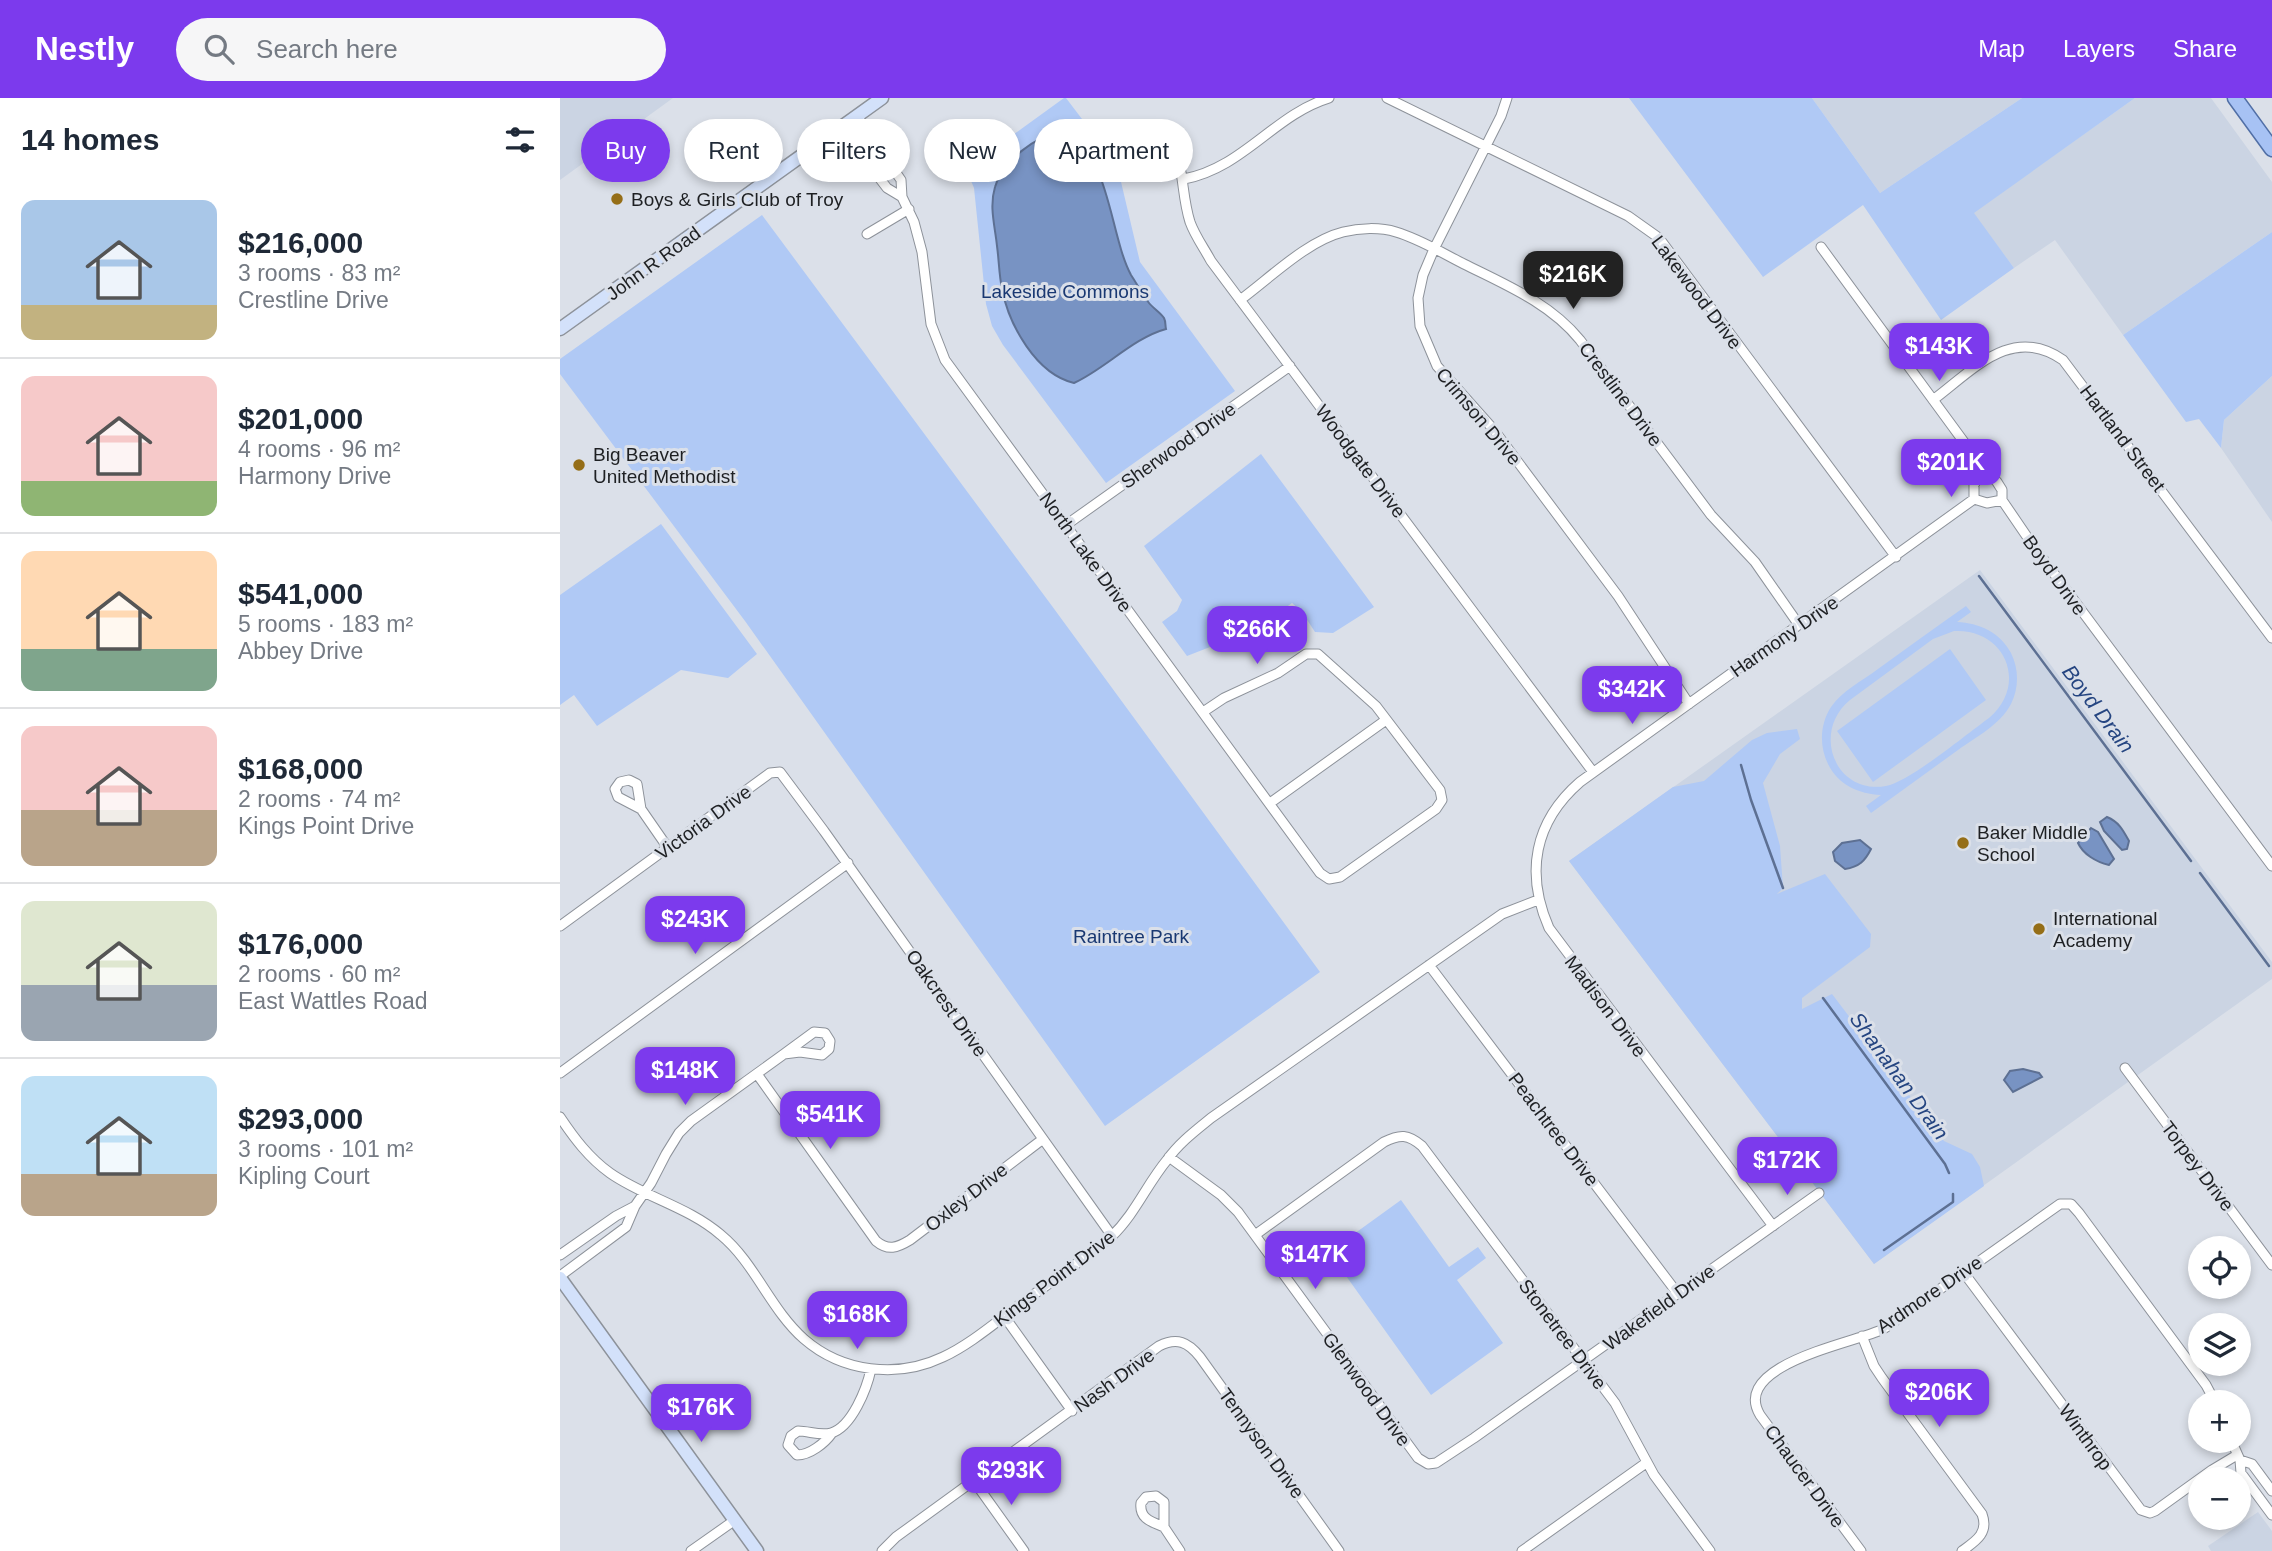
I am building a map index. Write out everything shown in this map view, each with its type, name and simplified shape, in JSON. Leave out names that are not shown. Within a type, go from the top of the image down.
[{"type":"main road","name":"John R Road","points":[[853,119],[882,98]]},
{"type":"main road","points":[[2235,98],[2272,149]]},
{"type":"main road","name":"John R Road","points":[[560,330],[797,160]]},
{"type":"main road","points":[[560,1277],[757,1551]]},
{"type":"street","points":[[1193,177],[1224,166],[1301,109],[1329,98]]},
{"type":"street","name":"Lakewood Drive","points":[[1387,98],[1637,221],[1659,238],[1896,557]]},
{"type":"street","name":"Crimson Drive","points":[[1507,98],[1423,275],[1418,298],[1420,326],[1437,366],[1494,430],[1610,584],[1689,704]]},
{"type":"street","name":"North Lake Drive","points":[[857,116],[901,180],[902,197],[909,209],[922,252],[931,324],[945,360],[1320,873],[1329,879],[1340,877],[1436,809],[1442,800],[1440,790],[1387,720]]},
{"type":"street","name":"North Lake Drive","points":[[882,182],[902,197]]},
{"type":"street","name":"Woodgate Drive","points":[[1184,182],[1186,204],[1194,233],[1240,300],[1593,772]]},
{"type":"street","points":[[867,234],[909,209]]},
{"type":"street","name":"Crestline Drive","points":[[1240,300],[1326,238],[1344,232],[1381,229],[1396,232],[1434,249],[1540,303],[1573,331],[1711,515],[1755,562],[1799,625]]},
{"type":"street","name":"Boyd Drive","points":[[1821,247],[1983,468],[1997,482],[2002,490],[2002,500],[2040,555],[2272,866]]},
{"type":"street","name":"Hartland Street","points":[[1933,400],[2005,349],[2036,346],[2063,360],[2272,638]]},
{"type":"street","name":"Sherwood Drive","points":[[1066,525],[1290,366]]},
{"type":"street","points":[[1983,468],[1974,485],[1974,499],[1987,503],[2002,500]]},
{"type":"street","name":"Harmony Drive","points":[[1593,772],[1974,499]]},
{"type":"street","points":[[1203,712],[1232,694],[1278,673],[1306,654],[1318,654],[1387,720],[1270,803]]},
{"type":"street","name":"Victoria Drive","points":[[560,926],[770,774],[779,772]]},
{"type":"street","name":"Oakcrest Drive","points":[[779,772],[789,781],[848,863],[1112,1236]]},
{"type":"street","name":"Madison Drive","points":[[1593,772],[1567,794],[1548,820],[1536,860],[1538,900],[1549,928],[1773,1226]]},
{"type":"street","points":[[641,809],[668,848]]},
{"type":"street","points":[[560,1073],[848,863]]},
{"type":"street","name":"Kings Point Drive","points":[[560,1118],[581,1147],[621,1180],[704,1222],[723,1236],[739,1253],[789,1324],[813,1346],[844,1363],[871,1369],[900,1369],[930,1363],[954,1352],[1112,1236],[1131,1214],[1169,1157],[1211,1118],[1507,911],[1538,900]]},
{"type":"street","name":"Peachtree Drive","points":[[1429,965],[1678,1294]]},
{"type":"street","points":[[560,1277],[626,1227],[635,1206],[686,1126],[757,1074],[784,1054],[814,1032],[825,1033],[830,1041],[829,1049],[822,1055],[800,1052],[784,1054]]},
{"type":"street","name":"Torpey Drive","points":[[2125,1068],[2272,1265]]},
{"type":"street","name":"Oxley Drive","points":[[757,1074],[876,1241],[888,1248],[897,1248],[909,1240],[1043,1139]]},
{"type":"street","name":"Stonetree Drive","points":[[1255,1235],[1384,1142],[1398,1136],[1407,1136],[1422,1146],[1620,1410],[1646,1463],[1710,1551]]},
{"type":"street","name":"Glenwood Drive","points":[[1169,1157],[1221,1195],[1238,1212],[1418,1458],[1428,1464]]},
{"type":"street","name":"Wakefield Drive","points":[[1428,1464],[1444,1459],[1819,1193]]},
{"type":"street","name":"Ardmore Drive","points":[[1754,1398],[1758,1387],[1764,1381],[1790,1363],[1817,1350],[1881,1330],[2060,1204],[2067,1202],[2079,1213],[2209,1390]]},
{"type":"street","points":[[560,1255],[635,1206]]},
{"type":"street","name":"Winthrop","points":[[1964,1273],[2141,1510],[2150,1513],[2155,1511],[2197,1480],[2238,1457]]},
{"type":"street","points":[[1004,1316],[1072,1410]]},
{"type":"street","points":[[1862,1336],[1874,1366],[1979,1508],[1984,1526],[1979,1539],[1962,1551]]},
{"type":"street","name":"Nash Drive","points":[[882,1551],[896,1537],[1159,1346],[1168,1341],[1180,1340]]},
{"type":"street","name":"Tennyson Drive","points":[[1180,1340],[1200,1357],[1339,1551]]},
{"type":"street","points":[[832,1433],[798,1431],[791,1436],[788,1445],[797,1455],[806,1454],[823,1443],[844,1423],[860,1402],[871,1369]]},
{"type":"street","name":"Chaucer Drive","points":[[1754,1398],[1760,1415],[1861,1551]]},
{"type":"street","points":[[2236,1453],[2241,1473],[2272,1515]]},
{"type":"street","points":[[2238,1457],[2252,1464],[2272,1491]]},
{"type":"street","points":[[1522,1551],[1646,1463]]},
{"type":"street","points":[[974,1481],[1024,1551]]},
{"type":"street","points":[[691,1551],[734,1520]]},
{"type":"street","points":[[1164,1527],[1180,1551]]},
{"type":"shaded area","points":[[560,98],[673,98],[644,119],[581,119],[581,165],[560,180]]},
{"type":"shaded area","points":[[1812,98],[2022,98],[1880,193]]},
{"type":"shaded area","points":[[2135,98],[2211,98],[2272,182],[2272,232],[2123,335],[2055,240],[2014,268],[1973,213]]},
{"type":"shaded area","points":[[1034,142],[1034,182],[1102,182],[1131,275],[1149,303],[1164,318],[1166,329],[1142,339],[1074,383],[1048,370],[1026,346],[1011,318],[1001,284],[992,209],[993,194],[997,182],[1020,182],[1020,152]]},
{"type":"shaded area","points":[[2272,376],[2272,522],[2221,448],[2224,420]]},
{"type":"shaded area","points":[[1980,570],[2272,962],[2272,979],[1874,1264],[1569,861]]},
{"type":"shaded area","points":[[2107,817],[2125,833],[2129,841],[2127,849],[2122,850],[2104,831],[2100,822]]},
{"type":"shaded area","points":[[2091,828],[2098,832],[2114,859],[2109,865],[2090,857],[2078,843]]},
{"type":"shaded area","points":[[1860,840],[1871,849],[1861,863],[1845,869],[1835,861],[1833,852],[1842,843]]},
{"type":"shaded area","points":[[2023,1069],[2039,1073],[2042,1077],[2013,1092],[2004,1080],[2010,1071]]},
{"type":"shaded area","points":[[2258,1512],[2272,1531],[2272,1551],[2211,1551],[2208,1546],[2232,1530],[2251,1530],[2251,1517]]},
{"type":"green space","name":"Lakeside Commons","points":[[1066,98],[1082,119],[1035,119]]},
{"type":"green space","points":[[1629,98],[1812,98],[1880,193],[2022,98],[2135,98],[1974,213],[2014,268],[1941,320],[1863,205],[1763,277]]},
{"type":"green space","name":"Lakeside Commons","points":[[1034,120],[1034,182],[1121,182],[1140,262],[1235,391],[1106,483],[1003,345],[992,326],[986,304],[971,182],[1020,182],[1020,130]]},
{"type":"green space","name":"Raintree Park","points":[[762,215],[1320,972],[1105,1126],[745,621],[560,374],[560,359]]},
{"type":"green space","points":[[2272,232],[2272,376],[2224,420],[2221,448],[2199,419],[2186,422],[2123,335]]},
{"type":"green space","points":[[1261,454],[1374,607],[1333,633],[1315,632],[1302,612],[1292,603],[1256,629],[1187,656],[1162,622],[1177,611],[1182,600],[1144,546]]},
{"type":"green space","points":[[661,524],[757,654],[728,678],[681,670],[597,726],[574,695],[560,705],[560,595]]},
{"type":"green space","points":[[1966,606],[1971,612],[1957,622],[1973,624],[1995,634],[2011,653],[2017,672],[2014,698],[1994,724],[1871,813],[1866,806],[1881,795],[1865,793],[1843,783],[1828,764],[1822,743],[1827,714],[1846,691]],"holes":[[[1954,631],[1972,632],[1998,648],[2006,661],[2008,690],[2001,704],[1989,718],[1923,767],[1896,783],[1868,786],[1853,781],[1842,771],[1834,758],[1832,728],[1838,713],[1850,700],[1933,639]]]},
{"type":"green space","points":[[1950,649],[1986,700],[1873,782],[1837,731]]},
{"type":"green space","points":[[1797,729],[1800,739],[1780,754],[1763,783],[1780,846],[1783,888],[1777,894],[1825,874],[1871,934],[1870,947],[1802,998],[1802,1009],[1832,994],[1944,1141],[1972,1154],[1980,1167],[1984,1186],[1874,1264],[1569,861],[1673,787],[1704,781],[1752,740],[1767,733]]},
{"type":"green space","points":[[1401,1200],[1449,1267],[1478,1247],[1486,1258],[1457,1280],[1503,1343],[1431,1395],[1329,1252]]},
{"type":"waterway","name":"Boyd Drain","points":[[1979,576],[2191,861]]},
{"type":"waterway","name":"Shanahan Drain","points":[[1741,765],[1783,888]]},
{"type":"waterway","name":"Boyd Drain","points":[[2200,873],[2269,966]]},
{"type":"waterway","name":"Shanahan Drain","points":[[1823,998],[1949,1173]]},
{"type":"waterway","name":"Shanahan Drain","points":[[1884,1250],[1953,1202],[1953,1194]]},
{"type":"place","name":"Boys & Girls Club of Troy","points":[[617,199]]},
{"type":"place","name":"Big Beaver United Methodist","points":[[579,465]]},
{"type":"place","name":"Baker Middle School","points":[[1963,843]]},
{"type":"place","name":"International Academy","points":[[2039,929]]}]
